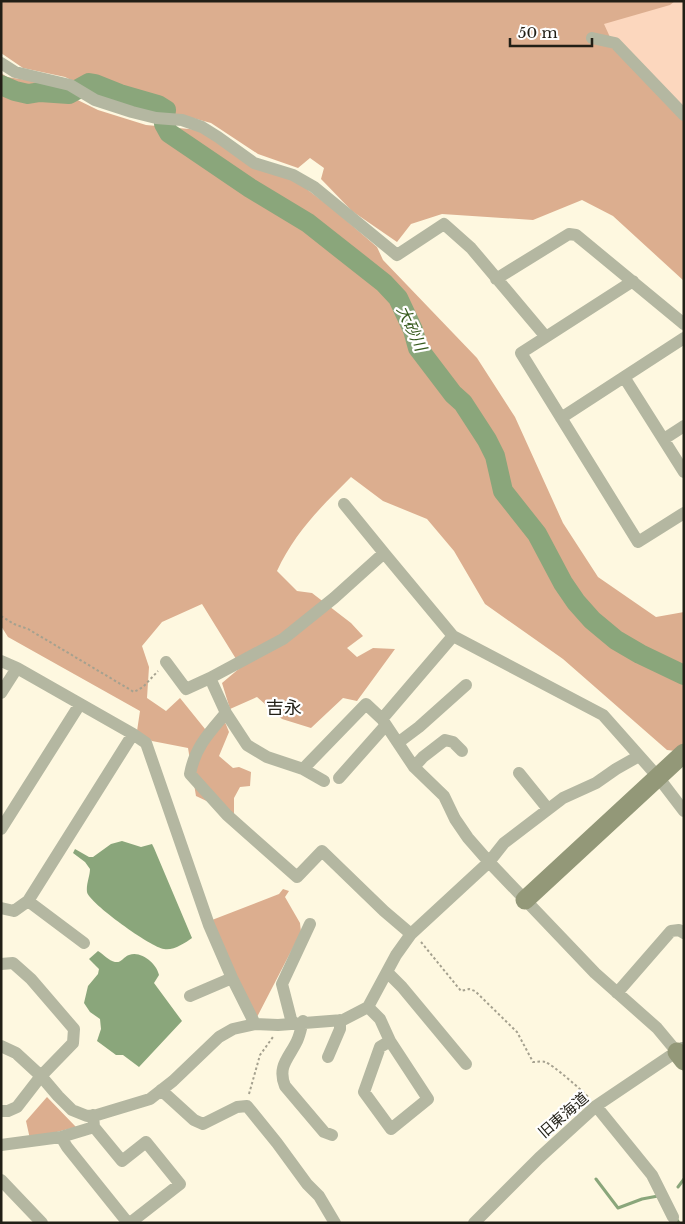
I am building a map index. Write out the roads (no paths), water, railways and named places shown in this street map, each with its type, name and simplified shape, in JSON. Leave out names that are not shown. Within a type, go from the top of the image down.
[{"type":"street","points":[[592,38],[615,43],[684,115]]},
{"type":"street","points":[[1,63],[15,72],[70,84],[95,100],[132,112],[156,118],[182,120],[202,127],[218,136],[254,163],[293,175],[314,187],[340,206],[397,255],[444,224],[471,248],[546,337]]},
{"type":"street","points":[[496,279],[570,234],[576,235],[684,324]]},
{"type":"street","points":[[633,281],[521,353],[638,542],[684,513]]},
{"type":"street","points":[[560,418],[684,338]]},
{"type":"street","points":[[624,377],[684,472]]},
{"type":"street","points":[[664,439],[684,426]]},
{"type":"street","points":[[344,504],[453,636],[603,715],[658,777],[684,811]]},
{"type":"street","points":[[166,662],[186,689],[210,678],[283,639],[334,598],[384,553]]},
{"type":"street","points":[[339,778],[453,636]]},
{"type":"street","points":[[1,661],[17,668],[146,743],[210,925],[232,978],[255,1024]]},
{"type":"street","points":[[1,693],[17,668]]},
{"type":"street","points":[[210,678],[226,713],[247,745],[267,757],[303,769],[324,780]]},
{"type":"street","points":[[399,742],[419,727],[466,685]]},
{"type":"street","points":[[1,829],[80,704]]},
{"type":"street","points":[[303,769],[366,704],[384,722],[414,767],[444,796],[455,819],[468,838],[489,862],[617,993],[657,1028],[681,1053]]},
{"type":"street","points":[[226,713],[201,743],[193,759],[190,774],[227,815],[297,877],[322,851],[384,911],[412,934]]},
{"type":"street","points":[[1,908],[14,911],[28,901],[132,734]]},
{"type":"street","points":[[414,767],[423,757],[445,740],[453,742],[462,751]]},
{"type":"street","points":[[525,900],[684,753]]},
{"type":"street","points":[[1,1145],[61,1137],[113,1111],[150,1099],[173,1081],[219,1037],[233,1029],[255,1024],[278,1025],[340,1020],[368,1007],[396,955],[412,934],[489,862],[504,842],[563,798],[596,783],[639,756]]},
{"type":"street","points":[[519,773],[548,809]]},
{"type":"street","points":[[28,901],[84,943]]},
{"type":"street","points":[[310,924],[282,984],[298,1022],[298,1040],[282,1069],[282,1077],[285,1086],[324,1132],[332,1135]]},
{"type":"street","points":[[617,993],[671,931],[679,930],[684,932]]},
{"type":"street","points":[[1,964],[13,963],[31,979],[74,1029],[73,1043],[41,1076],[17,1107],[8,1111],[1,1111]]},
{"type":"street","points":[[388,972],[466,1064]]},
{"type":"street","points":[[190,996],[232,978]]},
{"type":"street","points":[[368,1007],[380,1018],[390,1041],[428,1099],[391,1129],[364,1092],[380,1047],[390,1041]]},
{"type":"street","points":[[328,1057],[340,1028],[340,1020]]},
{"type":"street","points":[[1,1046],[16,1053],[41,1076],[72,1110],[94,1121],[122,1161],[146,1142],[180,1184],[129,1223],[61,1137]]},
{"type":"street","name":"旧東海道","points":[[474,1223],[539,1158],[596,1106],[681,1053]]},
{"type":"street","points":[[161,1090],[194,1120],[203,1124],[237,1107],[247,1106],[307,1184],[319,1196],[335,1223]]},
{"type":"street","points":[[596,1106],[652,1175],[674,1217]]},
{"type":"street","points":[[1,1180],[40,1222]]},
{"type":"waterway","name":"大砂川","points":[[1,85],[28,94],[40,92],[69,94],[89,83],[158,105],[166,110],[164,124],[169,133],[250,188],[308,223],[384,283],[398,298],[413,330],[418,348],[453,394],[463,403],[487,440],[495,456],[503,491],[537,534],[563,583],[576,602],[592,620],[616,640],[684,675]]},
{"type":"waterway","points":[[596,1179],[618,1208],[642,1199],[658,1196]]},
{"type":"waterway","points":[[678,1187],[684,1179]]},
{"type":"waterway","points":[[670,1223],[676,1218],[679,1223]]},
{"type":"district","name":"吉永","points":[[284,708]]}]
